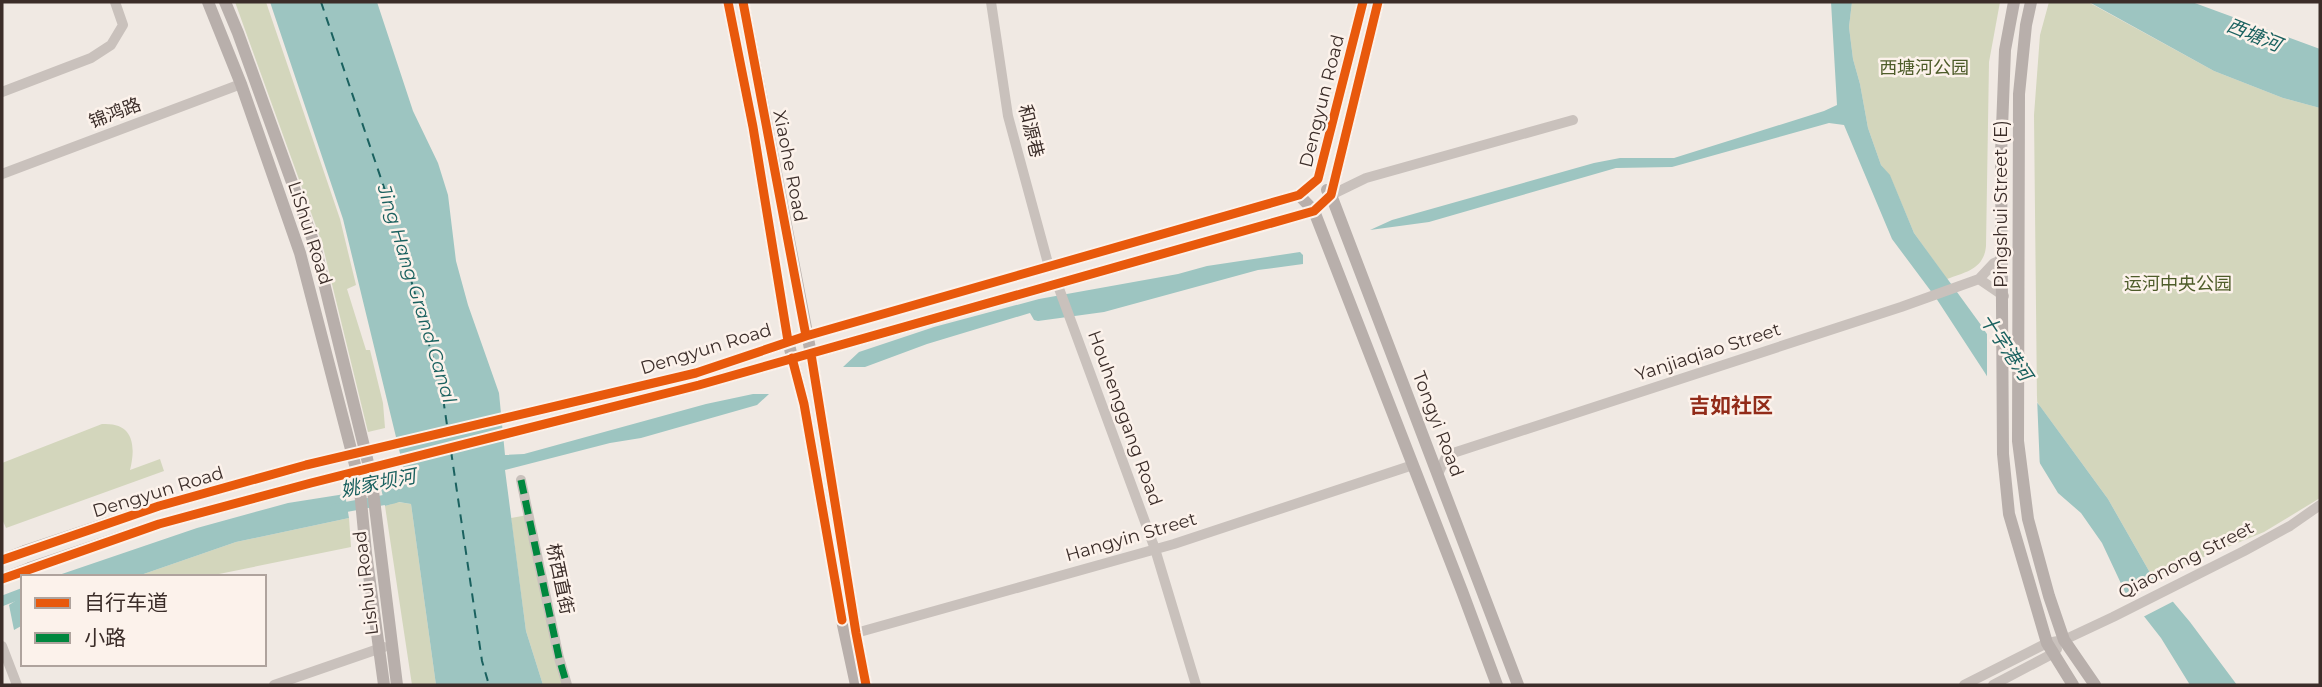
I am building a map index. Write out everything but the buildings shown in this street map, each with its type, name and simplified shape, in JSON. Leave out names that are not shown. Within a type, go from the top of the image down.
[{"type":"main road","name":"LiShui Road","points":[[208,2],[241,84],[300,253],[365,478]]},
{"type":"main road","name":"LiShui Road","points":[[225,2],[314,246],[365,478]]},
{"type":"main road","name":"Xiaohe Road","points":[[728,2],[753,127],[788,341],[804,404],[856,685]]},
{"type":"main road","name":"Xiaohe Road","points":[[743,2],[811,354],[866,685]]},
{"type":"main road","name":"Dengyun Road","points":[[2,579],[185,517],[697,379],[788,341],[1299,195],[1318,179],[1363,2]]},
{"type":"main road","name":"Dengyun Road","points":[[1331,195],[1378,2]]},
{"type":"main road","name":"Pingshui Street (E)","points":[[2014,2],[2005,50],[2002,141],[2002,416],[2006,484],[2009,514],[2049,648],[2073,685]]},
{"type":"main road","name":"Pingshui Street (E)","points":[[2031,2],[2019,94],[2018,441],[2028,519],[2049,596],[2064,640],[2095,685]]},
{"type":"main road","name":"Tongyi Road","points":[[1318,179],[1331,195],[1518,685]]},
{"type":"main road","points":[[1299,195],[1314,211],[1497,685]]},
{"type":"main road","points":[[697,379],[811,354],[1314,211],[1331,195]]},
{"type":"main road","name":"Dengyun Road","points":[[2,560],[159,506],[306,465],[697,379]]},
{"type":"main road","name":"Lishui Road","points":[[365,478],[385,647],[384,685]]},
{"type":"main road","name":"Lishui Road","points":[[385,647],[397,685]]},
{"type":"street","points":[[2,92],[91,58],[111,45],[123,24],[115,2]]},
{"type":"street","name":"和源巷","points":[[991,2],[1008,116],[1049,267]]},
{"type":"street","name":"锦鸿路","points":[[2,174],[241,84]]},
{"type":"street","points":[[1331,195],[1366,178],[1573,120]]},
{"type":"street","name":"Yanjiaqiao Street","points":[[1447,455],[1979,279],[1994,263],[2003,259]]},
{"type":"street","points":[[1979,279],[2004,296]]},
{"type":"street","name":"Houhenggang Road","points":[[1057,284],[1155,550],[1196,685]]},
{"type":"street","points":[[1426,442],[1447,455],[1438,474]]},
{"type":"street","name":"Hangyin Street","points":[[856,634],[1155,550],[1413,465]]},
{"type":"street","name":"桥西直街","points":[[521,480],[567,685]]},
{"type":"street","name":"Qiaonong Street","points":[[1964,685],[2113,617],[2290,526],[2320,505]]},
{"type":"street","points":[[2,646],[17,685]]},
{"type":"street","points":[[274,685],[385,647]]},
{"type":"street","name":"Qiaonong Street","points":[[1993,685],[2049,648]]},
{"type":"green space","points":[[235,2],[266,2],[340,219],[356,285],[347,289],[366,350],[370,350],[383,403],[385,428],[368,432],[322,243]]},
{"type":"green space","name":"西塘河公园","points":[[1852,2],[2000,2],[1989,62],[1986,246],[1982,260],[1967,272],[1947,279],[1914,233],[1890,176],[1881,165],[1868,128],[1853,59],[1849,27]]},
{"type":"green space","name":"运河中央公园","points":[[2049,2],[2088,2],[2214,71],[2283,98],[2320,108],[2320,498],[2264,532],[2153,578],[2108,499],[2037,402],[2034,115],[2040,35]]},
{"type":"green space","points":[[102,424],[113,424],[127,431],[133,452],[130,470],[160,459],[164,471],[6,528],[2,519],[2,463]]},
{"type":"green space","points":[[398,502],[411,504],[436,685],[412,685],[385,506]]},
{"type":"green space","points":[[528,515],[567,685],[543,685],[526,631],[511,518]]},
{"type":"green space","points":[[349,518],[351,547],[218,575],[141,575],[236,542]]},
{"type":"water","name":"Jing Hang Grand Canal","points":[[270,2],[377,2],[413,111],[438,163],[448,195],[456,261],[468,305],[499,393],[505,455],[524,454],[706,404],[753,394],[769,394],[757,405],[641,438],[610,443],[505,470],[526,631],[543,685],[436,685],[411,504],[399,502],[385,506],[381,488],[389,480],[405,474],[343,219]]},
{"type":"water","points":[[1831,2],[1852,2],[1849,27],[1853,59],[1868,128],[1881,165],[1890,175],[1914,233],[2018,381],[2040,406],[2108,499],[2153,578],[2237,685],[2190,685],[2161,638],[2125,592],[2102,543],[2081,513],[2058,493],[1936,298],[1892,239],[1844,125],[1829,123],[1672,167],[1616,168],[1429,222],[1370,230],[1392,220],[1594,163],[1620,158],[1674,158],[1837,105]]},
{"type":"water","name":"西塘河","points":[[2089,2],[2192,2],[2320,49],[2320,108],[2283,98],[2214,71]]},
{"type":"water","points":[[1300,252],[1303,255],[1303,264],[1258,270],[1104,312],[1038,321],[1034,320],[1030,313],[927,344],[865,367],[843,367],[859,352],[934,327],[1039,299],[1178,274],[1207,266]]},
{"type":"water","points":[[345,494],[349,518],[236,542],[141,575],[59,575],[197,528],[288,503]]},
{"type":"water","points":[[21,597],[21,626],[14,630],[9,605]]},
{"type":"pier","points":[[1987,328],[2021,379],[2037,397],[2040,470],[1987,384]]},
{"type":"pier","points":[[2157,577],[2176,600],[2141,618],[2122,595]]},
{"type":"waterway","name":"姚家坝河","points":[[335,509],[395,498]]},
{"type":"waterway","name":"姚家坝河","points":[[2,601],[21,594]]},
{"type":"ferry route","points":[[321,2],[391,208],[442,391],[447,425]]},
{"type":"ferry route","points":[[451,451],[482,661],[489,685]]},
{"type":"marked path","points":[[521,480],[567,685]]},
{"type":"cycle path","points":[[728,2],[753,127],[788,341]]},
{"type":"cycle path","points":[[743,2],[806,336]]},
{"type":"cycle path","points":[[2,560],[159,506],[306,465],[696,373],[806,336],[1299,195],[1318,179],[1363,2]]},
{"type":"cycle path","points":[[2,579],[159,524],[699,385],[1314,211],[1331,195],[1378,2]]},
{"type":"cycle path","points":[[811,354],[866,685]]},
{"type":"cycle path","points":[[792,358],[804,404],[842,620]]},
{"type":"district","name":"吉如社区","points":[[1731,405]]},
{"type":"water label","name":"十字港河","points":[[2006,347]]}]
